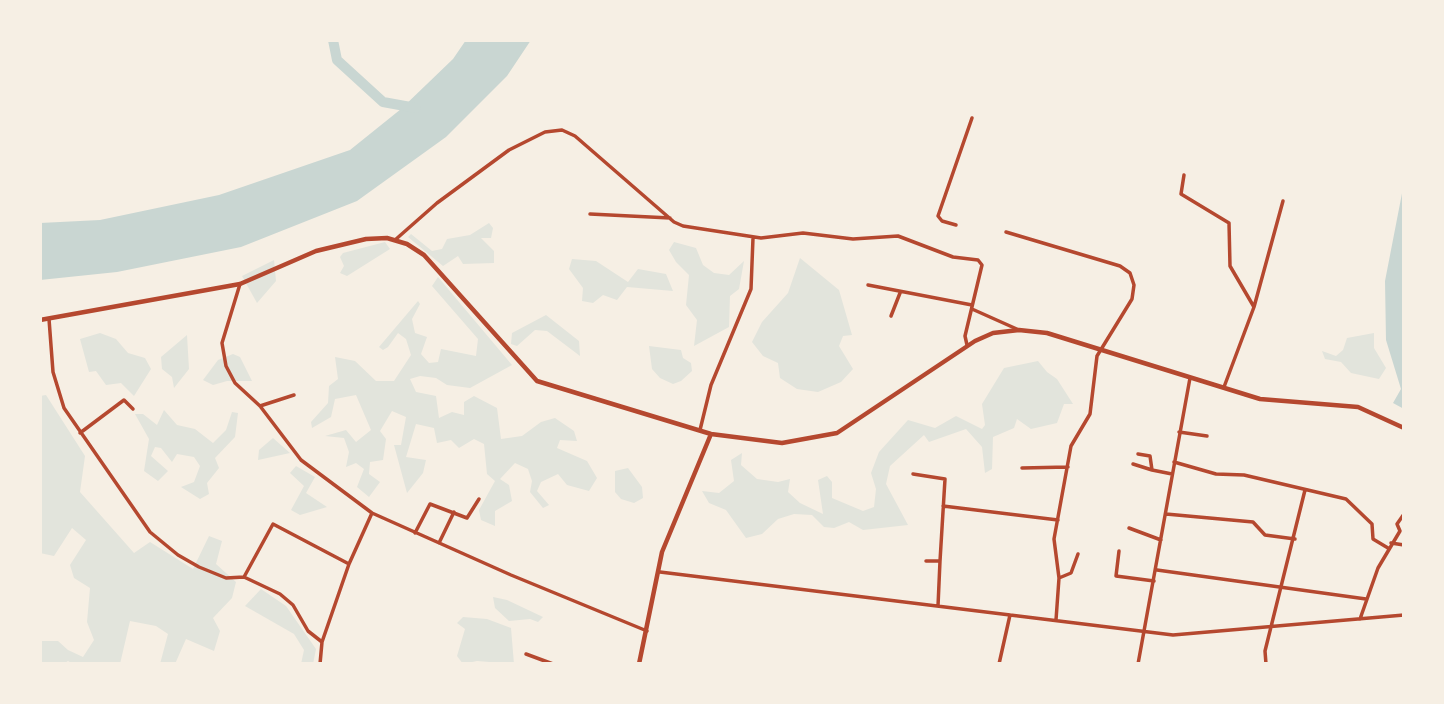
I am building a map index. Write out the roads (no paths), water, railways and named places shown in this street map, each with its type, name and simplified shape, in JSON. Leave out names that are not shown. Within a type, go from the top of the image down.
[{"type":"street","points":[[957,225],[942,221],[938,216],[972,118]]},
{"type":"street","points":[[395,240],[437,203],[499,157],[553,130],[575,136],[670,218],[683,226],[753,238],[803,233],[853,239],[888,236],[908,238],[953,257],[981,262],[965,336],[968,346]]},
{"type":"street","points":[[1184,175],[1181,194],[1229,223],[1230,266],[1254,307]]},
{"type":"street","points":[[1224,389],[1254,307],[1283,201]]},
{"type":"street","points":[[590,214],[670,218]]},
{"type":"street","points":[[1006,232],[1120,267],[1130,274],[1134,285],[1132,299],[1095,362],[1090,414],[1071,446],[1054,539],[1059,578],[1056,620]]},
{"type":"street","points":[[700,430],[711,385],[751,289],[753,238]]},
{"type":"street","points":[[40,320],[240,285],[316,251],[366,239],[395,240],[424,255],[537,381],[711,434],[782,443],[830,436],[968,346],[993,333],[1019,330],[1047,333],[1260,399],[1358,407],[1404,428]]},
{"type":"street","points":[[240,285],[230,312],[222,352],[236,383],[260,406],[300,460],[372,513],[647,631]]},
{"type":"street","points":[[868,285],[972,307],[1019,330]]},
{"type":"street","points":[[891,316],[900,293]]},
{"type":"street","points":[[49,319],[57,394],[80,433],[150,532],[178,555],[199,566],[226,578],[244,578],[287,599],[308,631],[322,642]]},
{"type":"street","points":[[1138,664],[1190,378]]},
{"type":"street","points":[[260,406],[294,395]]},
{"type":"street","points":[[80,433],[124,400],[133,409]]},
{"type":"street","points":[[1180,432],[1207,436]]},
{"type":"street","points":[[639,664],[670,530],[711,434]]},
{"type":"street","points":[[1138,454],[1150,456],[1152,470]]},
{"type":"street","points":[[1174,462],[1216,474],[1244,475],[1346,499],[1373,524],[1373,539],[1388,548]]},
{"type":"street","points":[[1133,464],[1172,474]]},
{"type":"street","points":[[1022,468],[1068,467]]},
{"type":"street","points":[[913,474],[944,477],[938,606]]},
{"type":"street","points":[[1266,664],[1265,651],[1306,490]]},
{"type":"street","points":[[415,533],[430,504],[469,517],[479,499]]},
{"type":"street","points":[[943,506],[1058,520]]},
{"type":"street","points":[[439,543],[454,512]]},
{"type":"street","points":[[320,664],[322,642],[349,564],[372,513]]},
{"type":"street","points":[[1166,514],[1253,522],[1265,536],[1295,539]]},
{"type":"street","points":[[1359,620],[1388,548],[1400,531],[1397,524],[1404,514]]},
{"type":"street","points":[[244,578],[273,524],[349,564]]},
{"type":"street","points":[[1129,528],[1161,540]]},
{"type":"street","points":[[1391,543],[1404,545]]},
{"type":"street","points":[[1119,551],[1116,576],[1154,581]]},
{"type":"street","points":[[1059,578],[1072,573],[1078,555]]},
{"type":"street","points":[[926,561],[940,561]]},
{"type":"street","points":[[1156,570],[1366,599]]},
{"type":"street","points":[[660,572],[1173,635],[1404,615]]},
{"type":"street","points":[[999,664],[1010,615]]},
{"type":"street","points":[[526,654],[550,663]]},
{"type":"waterway","points":[[333,40],[337,60],[383,102],[416,108]]}]
